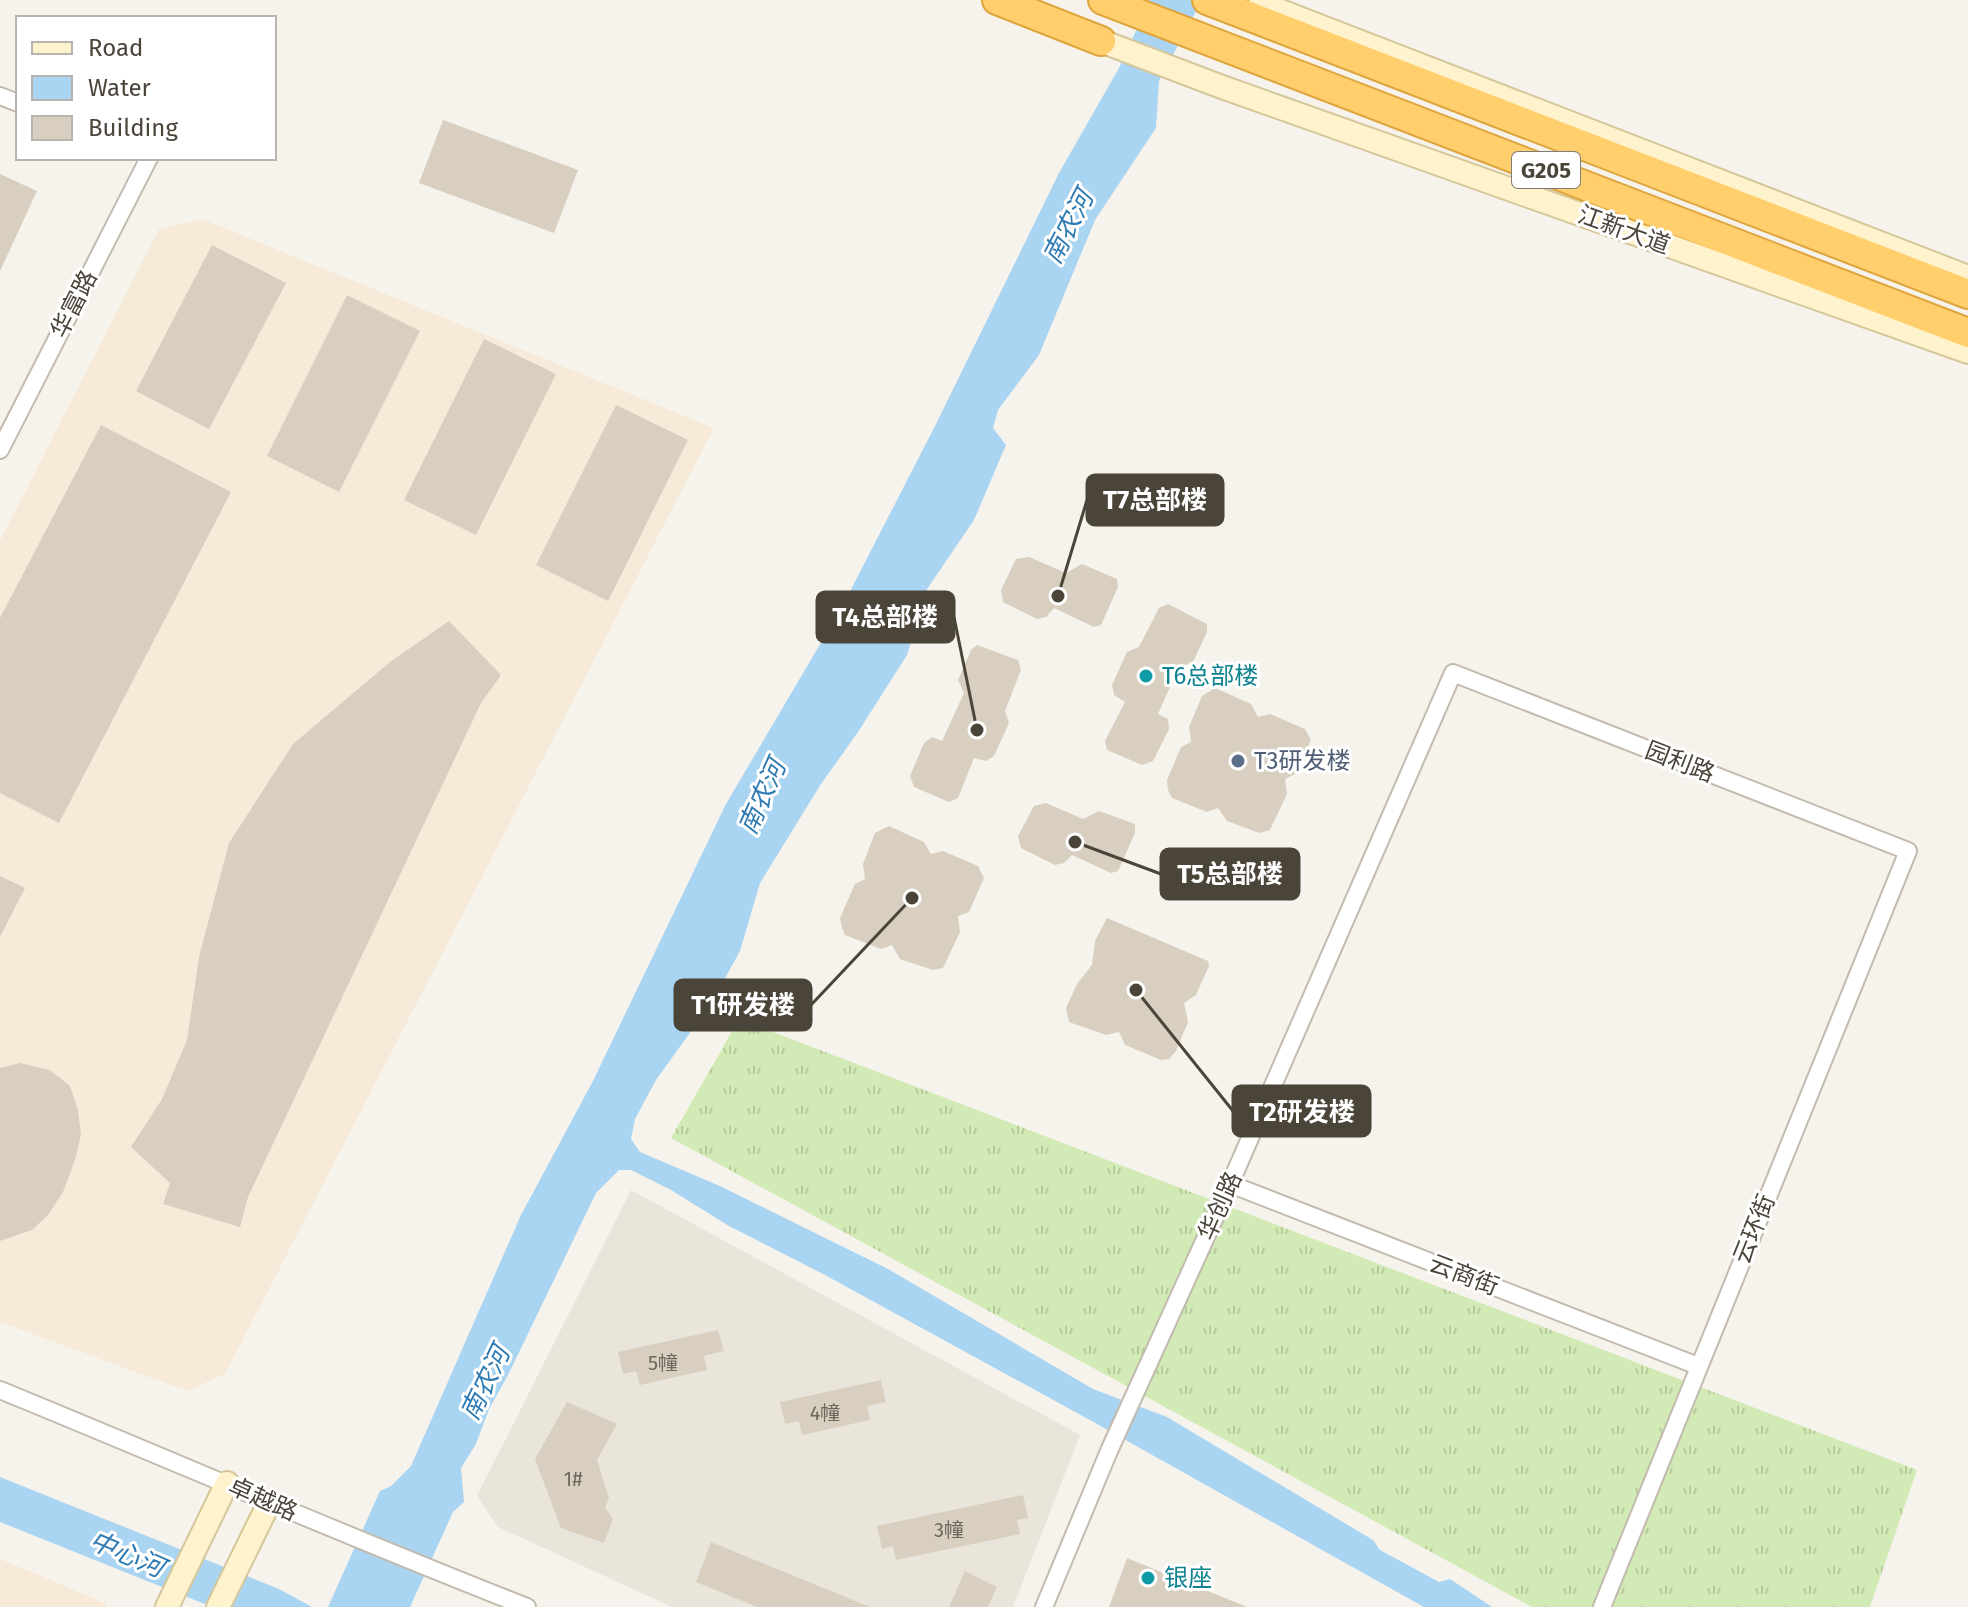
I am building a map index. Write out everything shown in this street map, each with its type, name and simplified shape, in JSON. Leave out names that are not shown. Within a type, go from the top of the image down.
[{"type":"highway","points":[[997,0],[1101,41]]},
{"type":"highway","name":"江新大道","points":[[1094,0],[1113,4],[1968,333]]},
{"type":"highway","name":"G205","points":[[1207,0],[1968,294]]},
{"type":"street","points":[[1257,1],[1968,277]]},
{"type":"street","name":"江新大道","points":[[1101,41],[1222,87],[1968,352]]},
{"type":"street","name":"华富路","points":[[0,450],[148,160]]},
{"type":"street","name":"园利路","points":[[1453,673],[1908,851]]},
{"type":"street","name":"华创路","points":[[1044,1607],[1109,1451],[1230,1184],[1453,673]]},
{"type":"street","name":"云环街","points":[[1602,1607],[1908,851]]},
{"type":"street","name":"云商街","points":[[1230,1184],[1698,1366]]},
{"type":"street","name":"卓越路","points":[[0,1390],[270,1501],[332,1530],[527,1607]]},
{"type":"street","points":[[167,1607],[227,1483]]},
{"type":"street","points":[[218,1607],[270,1501]]},
{"type":"shaded area","points":[[202,219],[714,428],[225,1374],[187,1391],[0,1322],[0,541],[159,229]]},
{"type":"shaded area","points":[[631,1190],[1080,1435],[1013,1607],[672,1607],[498,1527],[477,1496]]},
{"type":"shaded area","points":[[0,1559],[107,1604],[105,1607],[0,1607]]},
{"type":"green space","points":[[739,1019],[1917,1470],[1870,1607],[1532,1607],[671,1138]]},
{"type":"water","name":"南农河","points":[[1150,0],[1202,0],[1159,81],[1156,128],[1095,220],[1039,355],[998,410],[993,428],[1006,445],[974,520],[927,589],[907,655],[760,883],[740,951],[712,1002],[656,1080],[635,1119],[631,1139],[640,1152],[720,1186],[888,1269],[1093,1389],[1167,1417],[1373,1540],[1380,1550],[1439,1582],[1450,1579],[1492,1607],[1424,1607],[1088,1419],[729,1226],[671,1190],[631,1170],[619,1170],[596,1193],[489,1409],[476,1444],[461,1468],[464,1502],[453,1512],[410,1607],[328,1607],[380,1491],[391,1486],[411,1466],[521,1215],[593,1081],[726,804],[842,607],[1059,173],[1119,68]]},
{"type":"water","name":"中心河","points":[[0,1477],[279,1589],[312,1607],[212,1607],[0,1522]]},
{"type":"building","points":[[443,120],[578,170],[554,233],[419,183]]},
{"type":"building","points":[[0,174],[37,191],[0,271]]},
{"type":"building","points":[[212,245],[286,283],[209,429],[136,391]]},
{"type":"building","points":[[347,295],[420,331],[339,492],[267,456]]},
{"type":"building","points":[[484,339],[556,374],[476,535],[404,500]]},
{"type":"building","points":[[616,405],[688,440],[608,601],[536,565]]},
{"type":"building","points":[[101,425],[231,492],[59,823],[0,793],[0,618]]},
{"type":"building","points":[[1029,557],[1066,573],[1082,564],[1117,579],[1118,587],[1101,625],[1094,627],[1054,608],[1046,617],[1037,619],[1003,602],[1001,590],[1016,559]]},
{"type":"building","name":"T6总部楼","points":[[1168,604],[1207,624],[1207,632],[1193,662],[1179,667],[1158,714],[1168,719],[1169,729],[1153,761],[1142,765],[1107,750],[1105,741],[1125,702],[1114,695],[1112,685],[1127,652],[1139,647],[1159,608]]},
{"type":"building","points":[[449,621],[501,675],[481,703],[248,1197],[240,1227],[163,1204],[170,1183],[131,1147],[162,1099],[187,1040],[199,957],[229,843],[293,744],[390,662]]},
{"type":"building","points":[[977,645],[1018,660],[1021,670],[1005,711],[1009,723],[994,756],[986,761],[974,758],[958,798],[949,802],[914,787],[910,776],[924,743],[932,737],[942,741],[964,693],[958,680],[971,650]]},
{"type":"building","name":"T3研发楼","points":[[1215,688],[1251,704],[1258,717],[1270,714],[1305,729],[1311,740],[1295,774],[1285,779],[1287,794],[1270,830],[1259,833],[1227,821],[1218,808],[1207,812],[1172,798],[1168,790],[1167,780],[1181,747],[1191,742],[1189,727],[1202,696]]},
{"type":"building","points":[[1046,803],[1083,819],[1099,811],[1135,824],[1135,833],[1118,871],[1111,873],[1072,855],[1064,863],[1055,865],[1021,848],[1018,836],[1034,806]]},
{"type":"building","points":[[889,826],[924,842],[931,854],[943,851],[978,866],[984,878],[969,912],[958,916],[960,932],[943,968],[933,970],[900,959],[892,945],[881,949],[845,935],[842,928],[840,918],[855,884],[865,879],[863,864],[875,833]]},
{"type":"building","points":[[0,876],[25,888],[0,937]]},
{"type":"building","points":[[1107,918],[1208,961],[1209,966],[1196,995],[1184,1003],[1188,1022],[1176,1051],[1169,1059],[1161,1060],[1125,1045],[1119,1032],[1106,1035],[1069,1022],[1066,1008],[1077,984],[1092,965],[1095,941]]},
{"type":"building","points":[[20,1063],[50,1070],[70,1086],[81,1134],[63,1192],[48,1215],[32,1230],[0,1241],[0,1068]]},
{"type":"building","points":[[718,1330],[724,1351],[704,1356],[707,1370],[640,1385],[636,1371],[623,1374],[618,1352]]},
{"type":"building","points":[[881,1380],[886,1402],[867,1406],[870,1420],[802,1435],[799,1421],[785,1424],[780,1402]]},
{"type":"building","points":[[567,1402],[617,1424],[597,1460],[609,1498],[605,1507],[613,1519],[604,1543],[561,1528],[535,1459]]},
{"type":"building","points":[[1023,1495],[1028,1518],[1017,1520],[1020,1534],[896,1560],[893,1546],[882,1549],[877,1526]]},
{"type":"building","points":[[711,1542],[870,1607],[757,1607],[696,1582]]},
{"type":"building","name":"银座","points":[[1127,1558],[1225,1598],[1247,1607],[1109,1607]]},
{"type":"building","points":[[965,1571],[997,1587],[988,1607],[949,1607]]},
{"type":"place","name":"T7总部楼","points":[[1058,596]]},
{"type":"place","name":"T6总部楼","points":[[1146,676]]},
{"type":"place","name":"T4总部楼","points":[[977,730]]},
{"type":"place","name":"T3研发楼","points":[[1238,761]]},
{"type":"place","name":"T5总部楼","points":[[1075,842]]},
{"type":"place","name":"T1研发楼","points":[[912,898]]},
{"type":"place","name":"T2研发楼","points":[[1136,990]]},
{"type":"place","name":"银座","points":[[1148,1578]]}]
